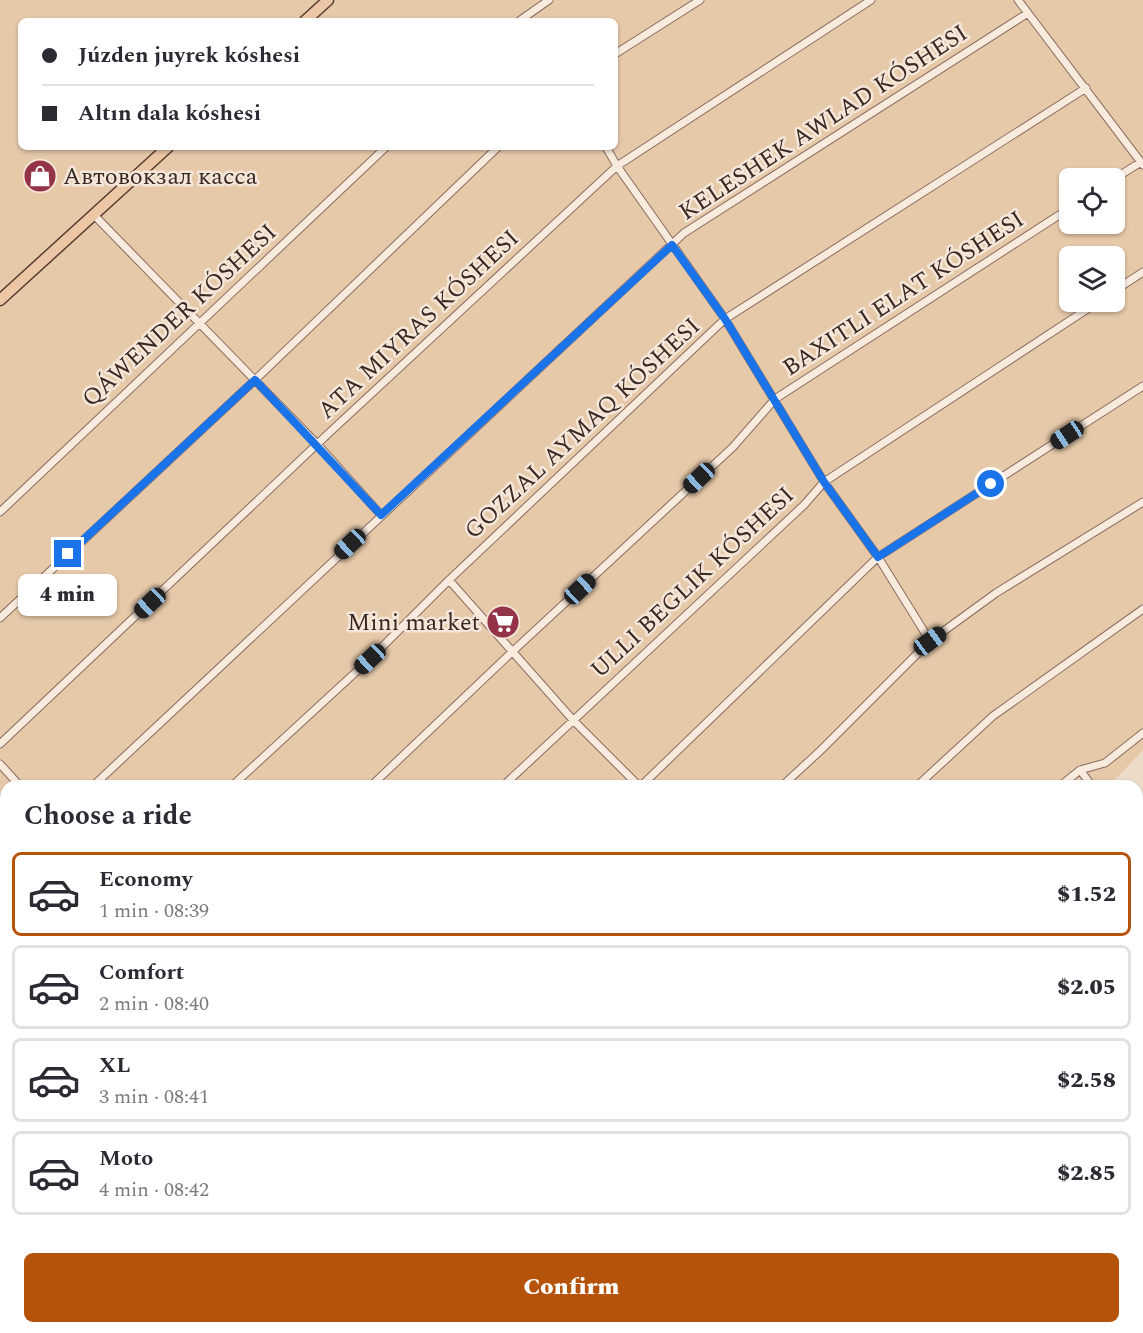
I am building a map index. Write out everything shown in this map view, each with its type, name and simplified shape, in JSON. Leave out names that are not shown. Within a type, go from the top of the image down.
[{"type":"main road","points":[[308,18],[328,0]]},
{"type":"main road","points":[[0,300],[165,150]]},
{"type":"street","points":[[525,18],[549,0]]},
{"type":"street","points":[[618,52],[700,0]]},
{"type":"street","name":"ATA MIYRAS KÓSHESI","points":[[0,744],[617,166],[871,0]]},
{"type":"street","points":[[1018,0],[1142,163],[1125,173]]},
{"type":"street","name":"KELESHEK AWLAD KÓSHESI","points":[[99,780],[684,234],[1028,13]]},
{"type":"street","name":"GOZZAL AYMAQ KÓSHESI","points":[[239,780],[370,659],[449,580],[725,319],[1086,88]]},
{"type":"street","name":"QÁWENDER KÓSHESI","points":[[0,512],[383,150]]},
{"type":"street","points":[[0,618],[255,380],[495,150]]},
{"type":"street","points":[[608,150],[725,319],[824,482],[878,557],[930,641]]},
{"type":"street","points":[[94,215],[318,445],[381,515]]},
{"type":"street","points":[[377,780],[733,447],[775,399],[1059,215]]},
{"type":"street","points":[[1125,284],[1143,272]]},
{"type":"street","points":[[509,780],[804,505],[824,482],[1083,312]]},
{"type":"street","points":[[646,780],[878,557],[1143,386]]},
{"type":"street","points":[[789,780],[930,641],[996,593],[1143,502]]},
{"type":"street","points":[[449,580],[573,720],[634,780]]},
{"type":"street","points":[[924,780],[993,716],[1143,609]]},
{"type":"street","points":[[1067,780],[1080,770],[1105,763],[1143,733]]},
{"type":"street","points":[[0,764],[15,780]]},
{"type":"street","points":[[1080,770],[1088,780]]},
{"type":"sand","points":[[0,0],[1143,0],[1143,750],[1115,780],[0,780]]},
{"type":"place","name":"Автовокзал касса","points":[[40,176]]},
{"type":"place","name":"Mini market","points":[[503,622]]},
{"type":"route","points":[[68,554],[255,380],[381,515],[672,245],[725,319],[824,482],[878,557],[991,484]]}]
